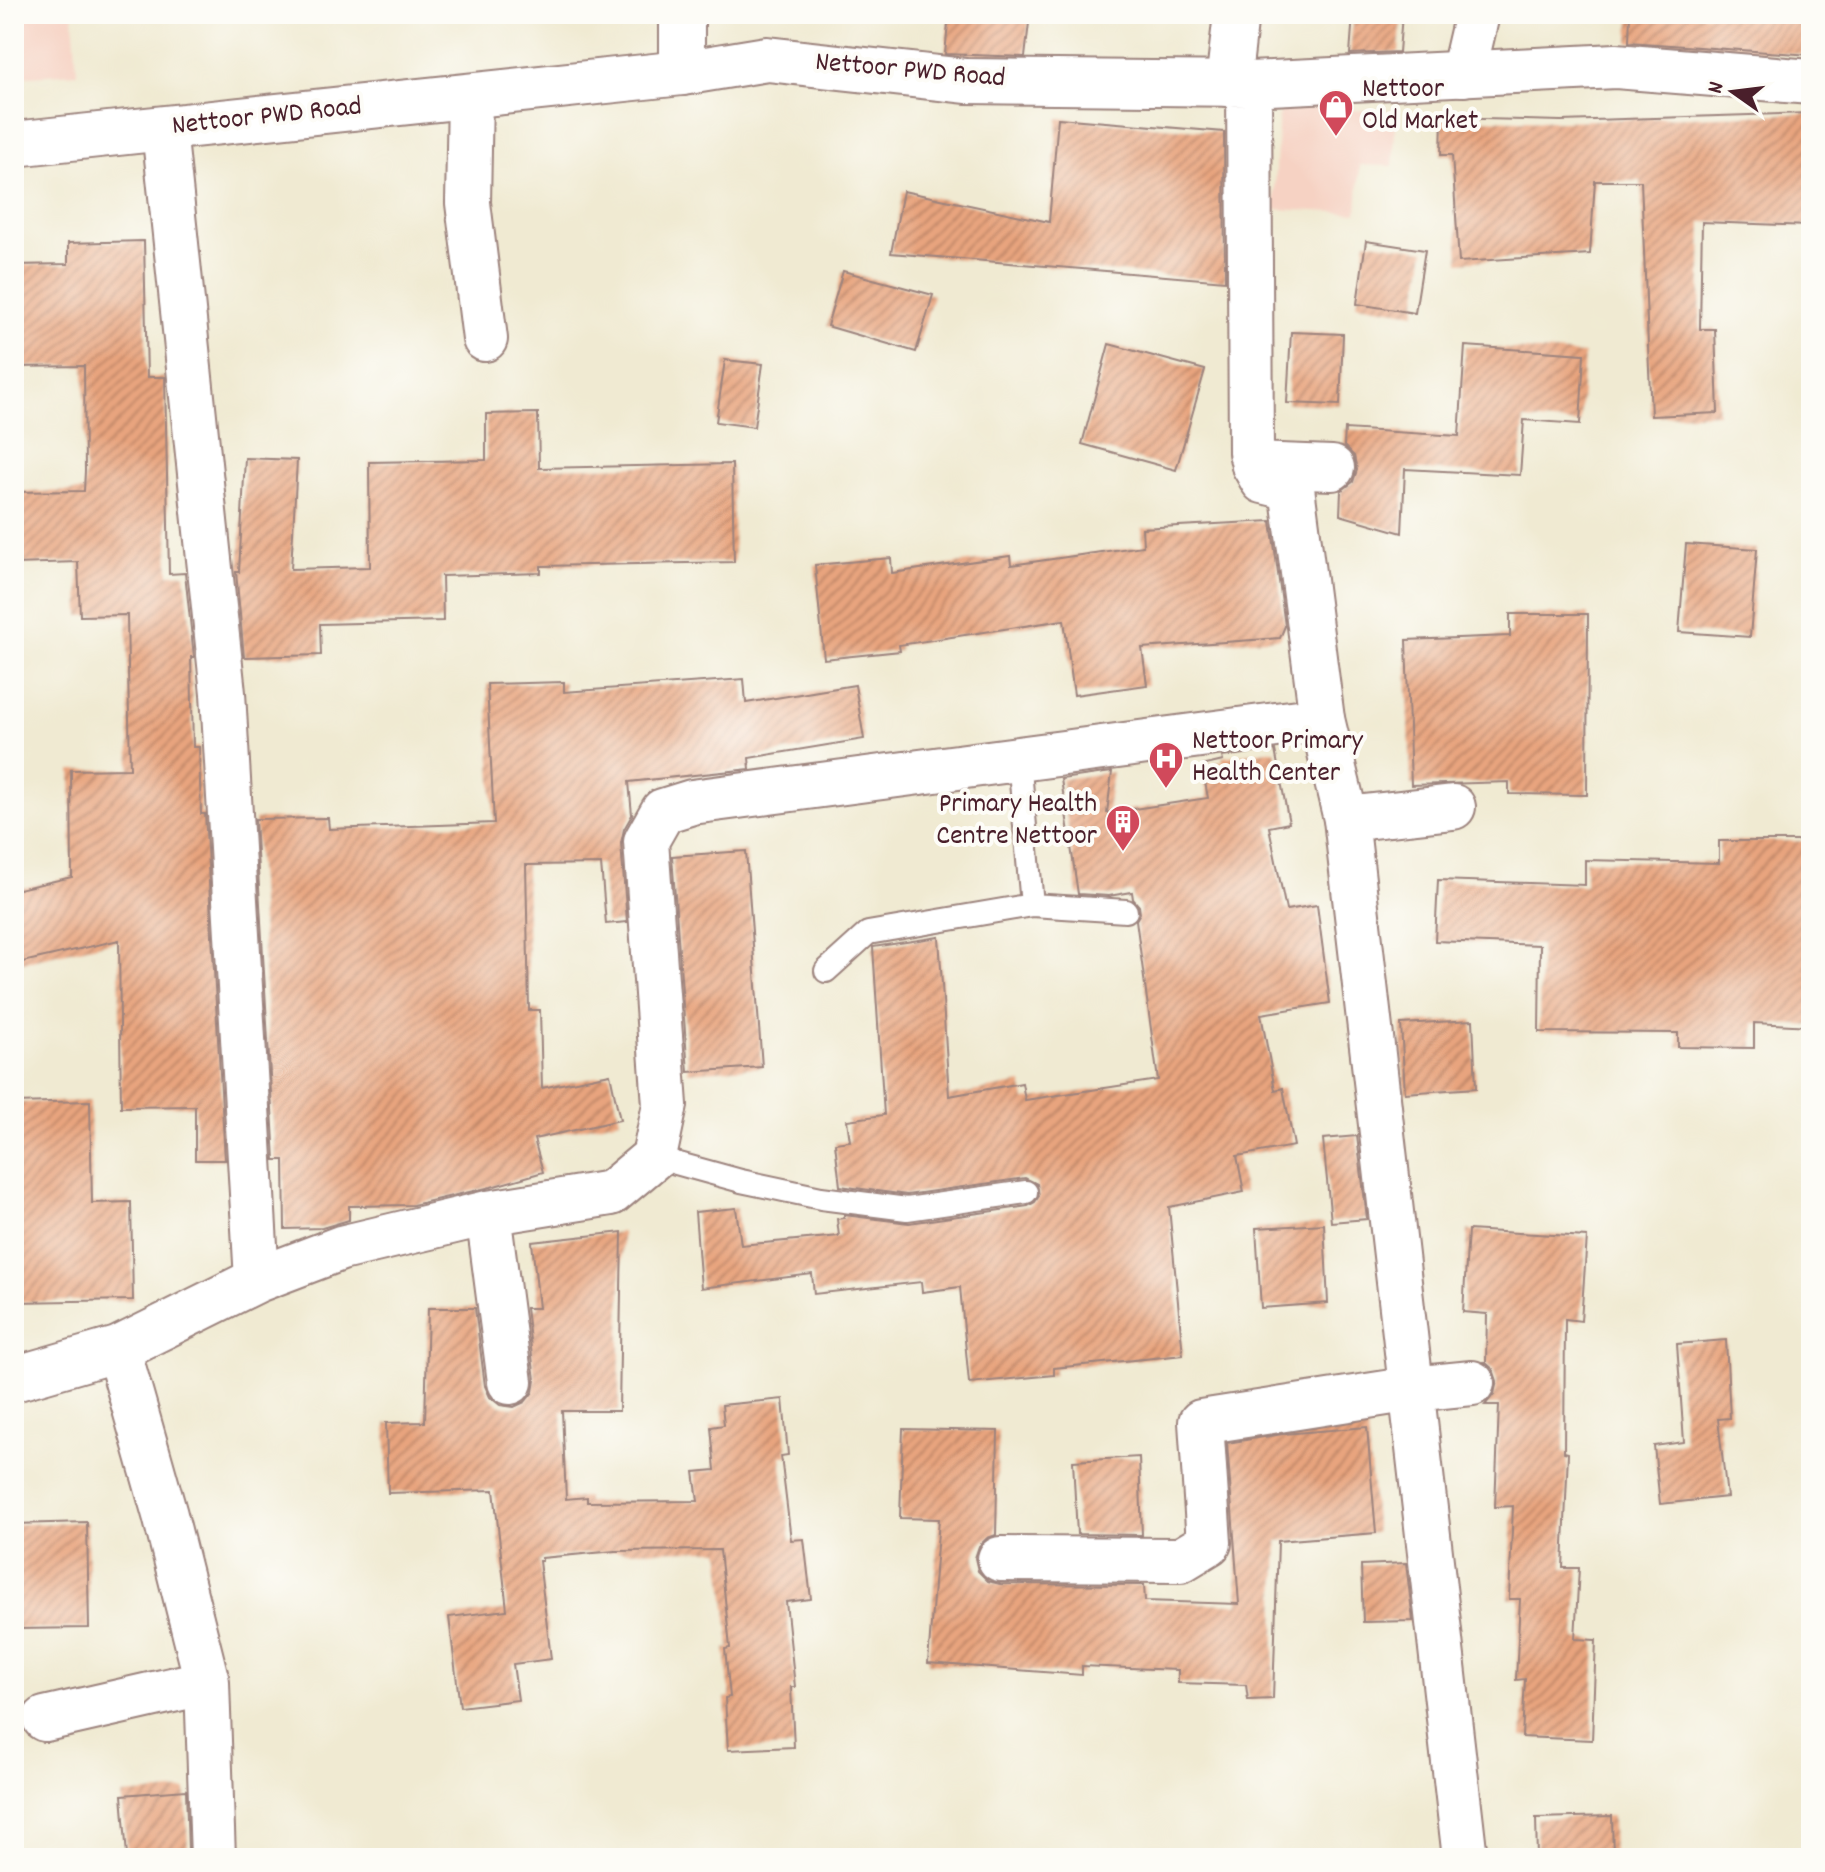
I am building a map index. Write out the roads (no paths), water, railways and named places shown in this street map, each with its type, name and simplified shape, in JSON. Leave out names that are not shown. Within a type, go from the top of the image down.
[{"type":"street","points":[[682,14],[682,73]]},
{"type":"street","points":[[1236,14],[1251,452],[1263,481],[1292,488],[1322,719],[1346,819],[1465,1858]]},
{"type":"street","points":[[1463,74],[1477,14]]},
{"type":"street","name":"Nettoor PWD Road","points":[[14,144],[682,73],[767,59],[966,81],[1238,84],[1616,66],[1811,82]]},
{"type":"street","points":[[470,96],[468,203],[485,339]]},
{"type":"street","points":[[164,129],[223,693],[257,1280]]},
{"type":"street","points":[[1254,465],[1332,468]]},
{"type":"street","points":[[14,1379],[118,1349],[257,1280],[341,1248],[488,1213],[611,1193],[654,1157],[665,1105],[646,841],[663,811],[692,802],[1322,719]]},
{"type":"street","points":[[1346,819],[1453,807]]},
{"type":"street","points":[[488,1213],[510,1382]]},
{"type":"street","points":[[118,1349],[165,1515],[207,1682],[213,1858]]},
{"type":"street","points":[[1000,1559],[1181,1560],[1209,1543],[1201,1422],[1412,1389],[1472,1383]]},
{"type":"street","points":[[45,1719],[207,1682]]},
{"type":"lane","points":[[1019,759],[1032,905]]},
{"type":"lane","points":[[826,971],[868,933],[1032,905],[1126,911]]},
{"type":"lane","points":[[654,1157],[741,1181],[821,1198],[907,1209],[1026,1192]]},
{"type":"place","name":"Nettoor Old Market","points":[[1336,138]]},
{"type":"place","name":"Nettoor Primary Health Center","points":[[1166,790]]},
{"type":"place","name":"Primary Health Centre Nettoor","points":[[1123,853]]}]
